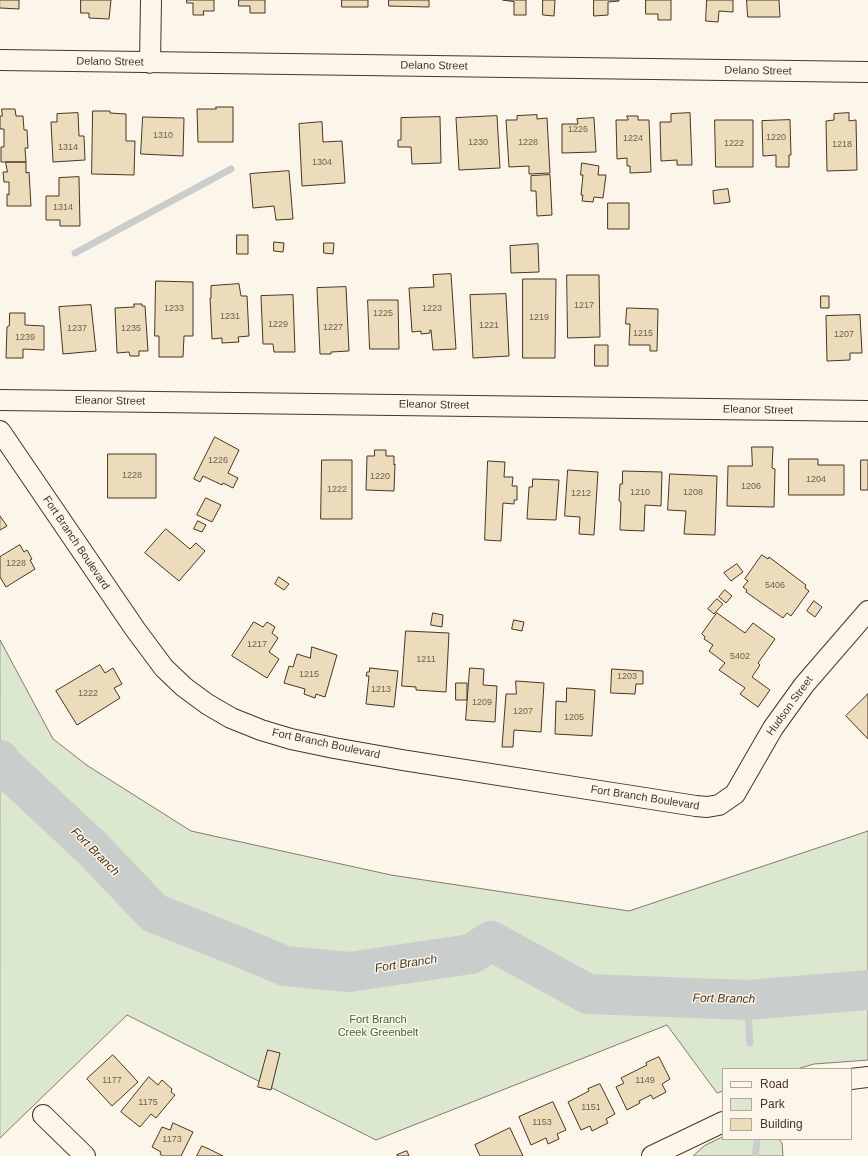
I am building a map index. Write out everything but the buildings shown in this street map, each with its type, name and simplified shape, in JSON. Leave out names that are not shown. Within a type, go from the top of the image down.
[{"type":"street","points":[[150,62],[151,0]]},
{"type":"street","name":"Delano Street","points":[[0,60],[868,72]]},
{"type":"street","name":"Eleanor Street","points":[[0,400],[868,411]]},
{"type":"street","name":"Fort Branch Boulevard","points":[[0,431],[135,629],[164,668],[184,687],[207,704],[231,718],[261,730],[291,739],[402,760],[696,806],[707,807],[719,805]]},
{"type":"street","name":"Hudson Street","points":[[719,805],[735,794],[777,722],[804,685],[868,611]]},
{"type":"street","points":[[852,1079],[868,1077]]},
{"type":"street","points":[[43,1115],[84,1156]]},
{"type":"street","points":[[652,1156],[722,1122]]},
{"type":"green space","name":"Fort Branch Creek Greenbelt","points":[[0,640],[53,739],[88,766],[191,831],[391,875],[629,911],[868,831],[868,1060],[814,1064],[800,1068],[722,1068],[722,1091],[717,1093],[667,1025],[376,1140],[127,1015],[0,1138]]},
{"type":"green space","points":[[722,1137],[722,1140],[780,1140],[782,1143],[783,1156],[693,1156],[704,1146]]},
{"type":"waterway","points":[[75,253],[231,169]]},
{"type":"waterway","name":"Fort Branch","points":[[0,760],[1,763],[93,849],[154,913],[285,966],[349,972],[471,954],[491,941],[588,994],[747,1000],[868,990]]},
{"type":"waterway","points":[[747,1000],[750,1043]]},
{"type":"waterway","points":[[755,1156],[757,1142]]}]
